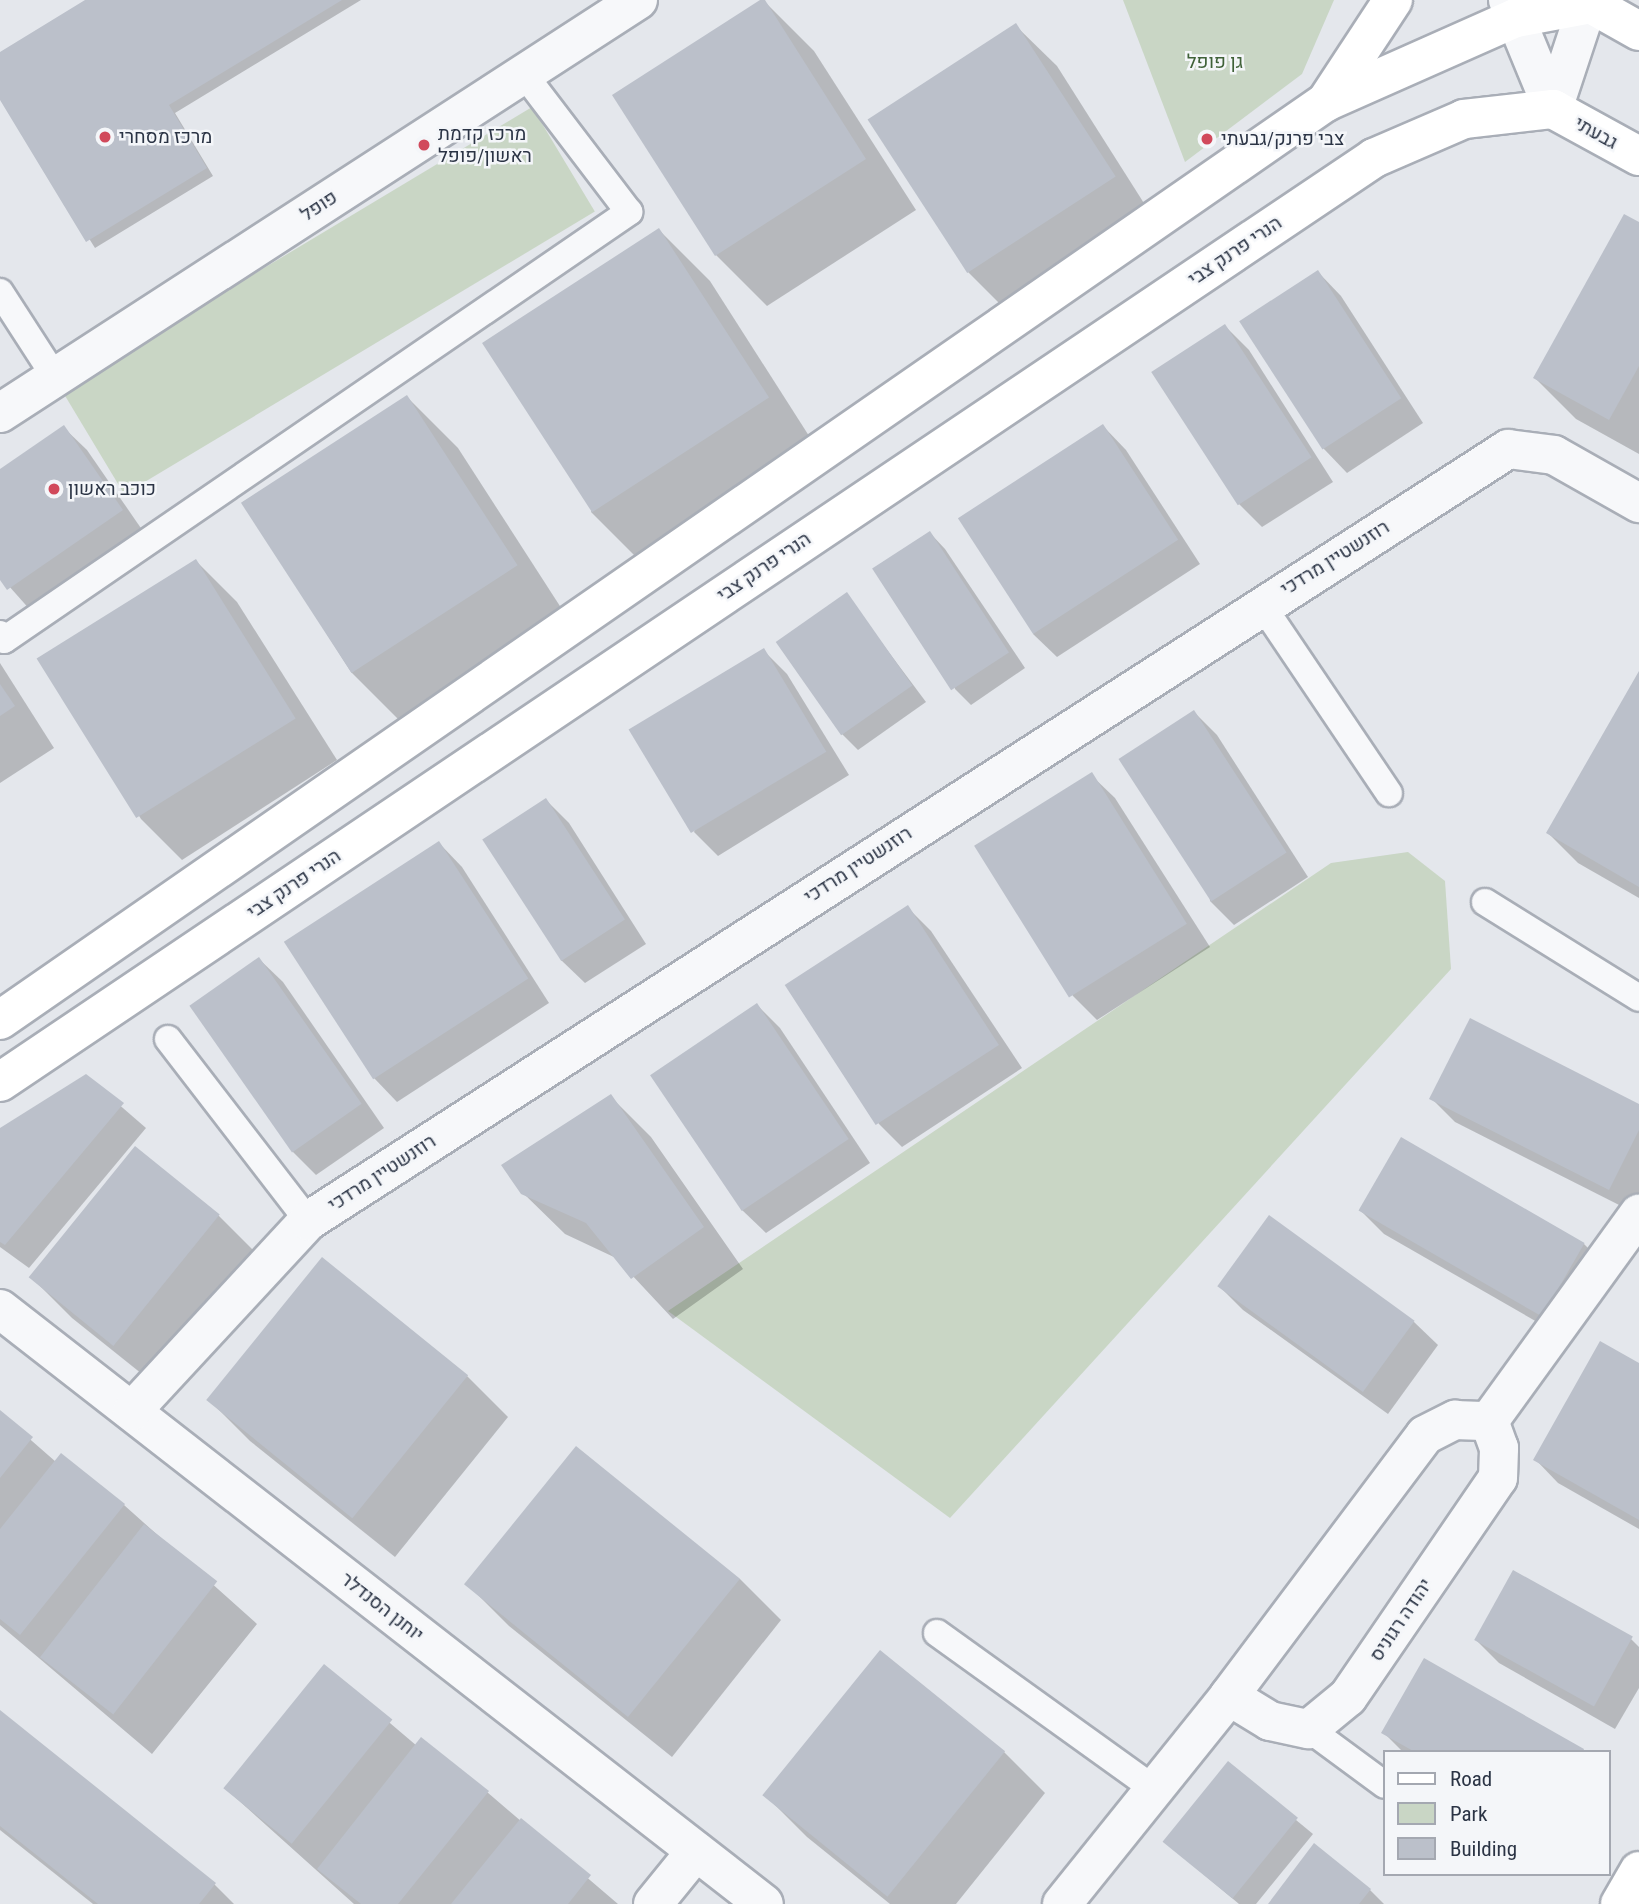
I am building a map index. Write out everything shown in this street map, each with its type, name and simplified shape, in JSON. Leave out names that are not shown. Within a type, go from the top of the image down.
[{"type":"street","name":"פופל","points":[[0,413],[638,0]]},
{"type":"street","points":[[1326,102],[1393,0]]},
{"type":"street","points":[[0,1020],[1326,102],[1512,9],[1590,2],[1639,32]]},
{"type":"street","points":[[1553,109],[1590,2]]},
{"type":"street","points":[[1512,9],[1553,109]]},
{"type":"street","name":"גבעתי","points":[[1553,109],[1639,156]]},
{"type":"street","name":"הנרי פרנק צבי","points":[[0,1082],[1374,159],[1464,119],[1553,109]]},
{"type":"street","name":"רוזנשטיין מרדכי","points":[[132,1412],[308,1220],[1507,449],[1554,456],[1639,503]]},
{"type":"street","points":[[1062,1904],[1229,1696],[1425,1435],[1455,1420],[1489,1421],[1639,1214]]},
{"type":"street","name":"יוחנן הסנדלר","points":[[0,1309],[764,1904]]},
{"type":"street","name":"יהודה רגוניס","points":[[1309,1729],[1348,1697],[1498,1478],[1499,1448],[1489,1421]]},
{"type":"street","points":[[1229,1696],[1270,1721],[1309,1729]]},
{"type":"street","points":[[653,1904],[696,1851]]},
{"type":"street","points":[[1620,1904],[1639,1871]]},
{"type":"lane","points":[[0,634],[4,640],[629,212],[524,74]]},
{"type":"lane","points":[[0,292],[55,377]]},
{"type":"lane","points":[[1262,605],[1389,793]]},
{"type":"lane","points":[[1485,902],[1639,998]]},
{"type":"lane","points":[[168,1039],[308,1220]]},
{"type":"lane","points":[[937,1633],[1154,1789]]},
{"type":"lane","points":[[1309,1729],[1384,1784]]},
{"type":"green space","name":"גן פופל","points":[[1123,0],[1334,0],[1302,74],[1185,162]]},
{"type":"green space","points":[[532,107],[595,212],[124,494],[61,390]]},
{"type":"green space","points":[[1408,852],[1445,881],[1451,969],[950,1518],[668,1311],[1331,863]]},
{"type":"building","name":"מרכז מסחרי","points":[[85,0],[342,0],[169,105],[207,168],[86,242],[0,100],[0,52]]},
{"type":"building","points":[[760,0],[765,0],[866,159],[715,256],[612,95]]},
{"type":"building","points":[[1016,23],[1116,176],[967,273],[868,119]]},
{"type":"building","points":[[1624,214],[1639,222],[1639,366],[1609,420],[1533,378]]},
{"type":"building","points":[[659,228],[769,397],[592,512],[482,343]]},
{"type":"building","points":[[1318,270],[1401,398],[1322,450],[1239,321]]},
{"type":"building","points":[[1225,324],[1312,457],[1238,505],[1151,372]]},
{"type":"building","points":[[407,395],[518,565],[352,673],[241,503]]},
{"type":"building","points":[[1103,424],[1178,540],[1033,634],[958,518]]},
{"type":"building","name":"כוכב ראשון","points":[[64,425],[123,510],[7,590],[0,580],[0,469]]},
{"type":"building","points":[[930,531],[1009,653],[951,690],[872,569]]},
{"type":"building","points":[[196,559],[296,718],[136,818],[37,659]]},
{"type":"building","points":[[847,592],[912,685],[841,735],[776,642]]},
{"type":"building","points":[[764,648],[826,752],[691,833],[629,729]]},
{"type":"building","points":[[1639,671],[1639,887],[1546,833]]},
{"type":"building","points":[[0,684],[15,706],[0,716]]},
{"type":"building","points":[[1194,710],[1287,853],[1211,902],[1119,759]]},
{"type":"building","points":[[1092,772],[1187,924],[1069,997],[974,846]]},
{"type":"building","points":[[546,798],[625,920],[561,961],[482,839]]},
{"type":"building","points":[[439,841],[528,979],[373,1079],[284,942]]},
{"type":"building","points":[[908,905],[999,1045],[876,1125],[785,985]]},
{"type":"building","points":[[259,957],[362,1104],[292,1152],[189,1006]]},
{"type":"building","points":[[757,1003],[849,1139],[742,1211],[650,1075]]},
{"type":"building","points":[[1470,1018],[1639,1104],[1639,1130],[1609,1190],[1429,1099]]},
{"type":"building","points":[[86,1074],[124,1103],[5,1245],[0,1242],[0,1128]]},
{"type":"building","points":[[611,1094],[704,1227],[631,1279],[586,1223],[521,1194],[501,1165]]},
{"type":"building","points":[[1401,1137],[1585,1243],[1542,1317],[1358,1211]]},
{"type":"building","points":[[135,1146],[220,1215],[113,1346],[29,1277]]},
{"type":"building","points":[[1269,1215],[1415,1321],[1363,1392],[1217,1286]]},
{"type":"building","points":[[322,1257],[468,1375],[352,1518],[206,1400]]},
{"type":"building","points":[[1600,1341],[1639,1363],[1639,1520],[1533,1460]]},
{"type":"building","points":[[0,1410],[33,1437],[0,1478]]},
{"type":"building","points":[[576,1446],[740,1579],[628,1717],[464,1584]]},
{"type":"building","points":[[61,1453],[125,1504],[20,1635],[0,1619],[0,1529]]},
{"type":"building","points":[[144,1524],[217,1581],[113,1714],[40,1657]]},
{"type":"building","points":[[1513,1570],[1633,1636],[1594,1706],[1474,1640]]},
{"type":"building","points":[[880,1650],[1005,1751],[887,1897],[762,1795]]},
{"type":"building","points":[[1424,1658],[1584,1749],[1411,1750],[1381,1733]]},
{"type":"building","points":[[324,1664],[392,1719],[292,1844],[223,1788]]},
{"type":"building","points":[[0,1710],[216,1883],[199,1904],[98,1904],[0,1826]]},
{"type":"building","points":[[421,1737],[489,1791],[398,1904],[361,1904],[317,1869]]},
{"type":"building","points":[[1228,1761],[1298,1818],[1232,1898],[1163,1842]]},
{"type":"building","points":[[521,1818],[591,1875],[568,1904],[451,1904]]},
{"type":"building","points":[[1314,1843],[1371,1889],[1359,1904],[1268,1904]]},
{"type":"place","name":"מרכז מסחרי","points":[[105,137]]},
{"type":"place","name":"צבי פרנק/גבעתי","points":[[1207,139]]},
{"type":"place","name":"מרכז קדמת ראשון/פופל","points":[[424,145]]},
{"type":"place","name":"כוכב ראשון","points":[[54,489]]}]
